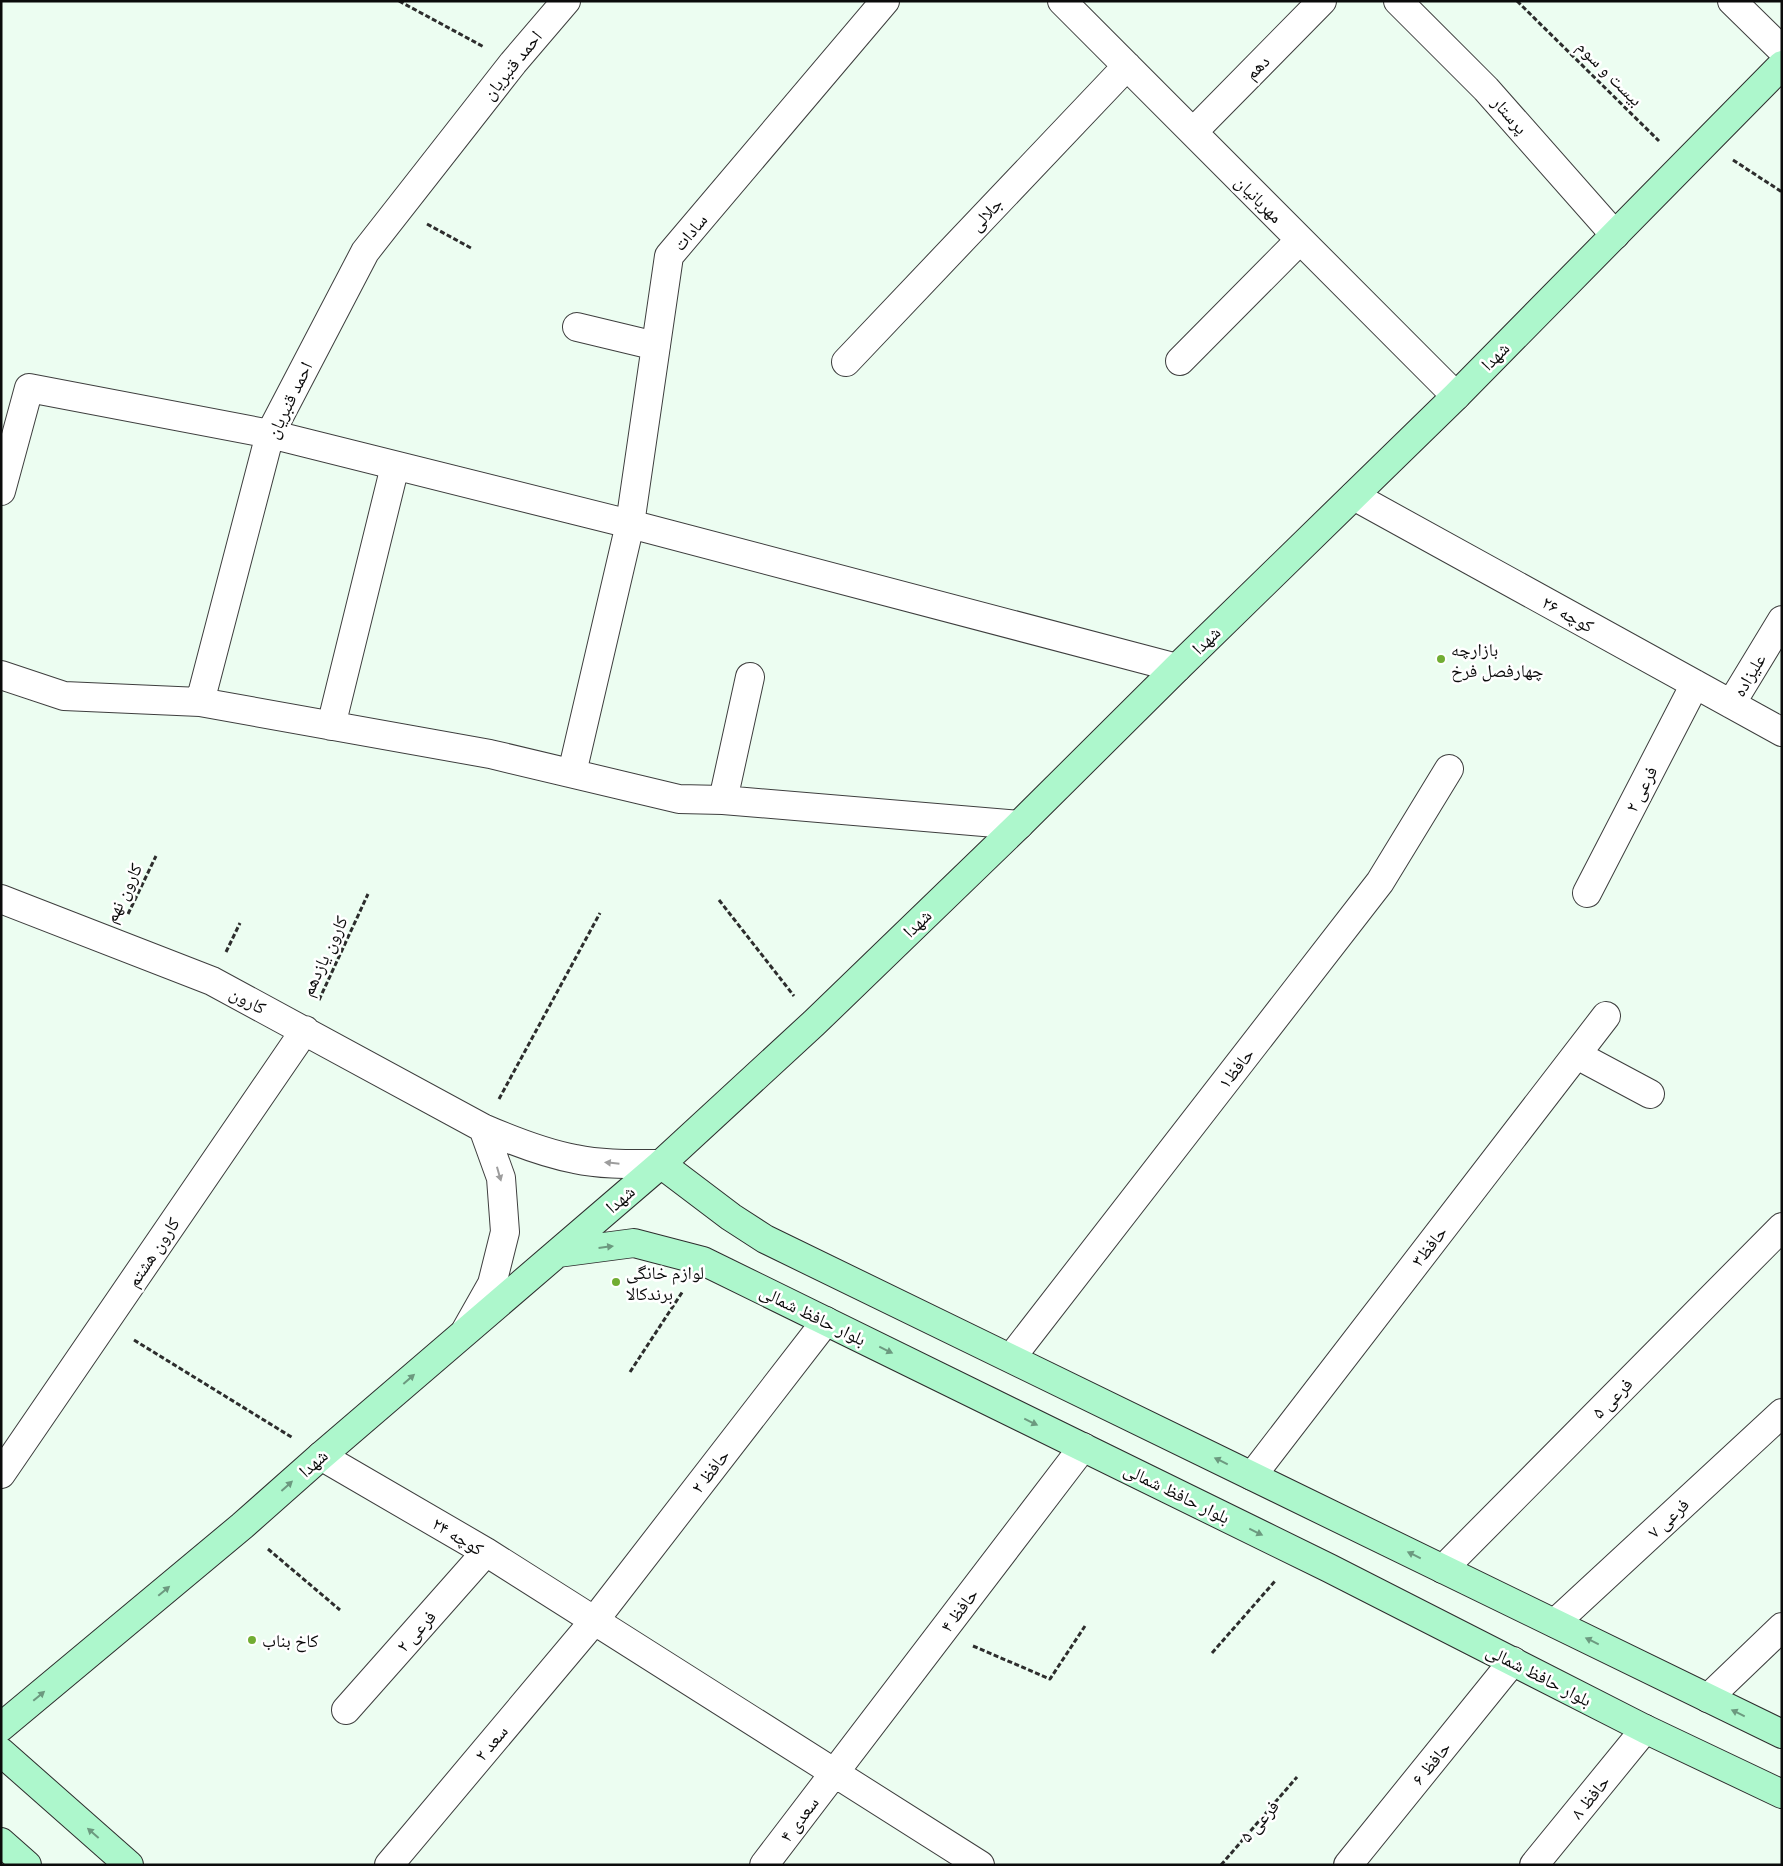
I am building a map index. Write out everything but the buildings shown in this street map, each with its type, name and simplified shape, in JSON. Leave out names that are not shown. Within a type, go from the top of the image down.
[{"type":"street","name":"احمد قنبریان","points":[[200,702],[270,434],[365,252],[540,29],[566,1]]},
{"type":"street","name":"سادات","points":[[572,773],[630,524],[669,256],[885,1]]},
{"type":"street","name":"مهربانیان","points":[[1062,1],[1456,396]]},
{"type":"street","name":"دهم","points":[[1193,132],[1322,1]]},
{"type":"street","name":"پرستار","points":[[1398,1],[1486,89],[1615,235]]},
{"type":"street","points":[[1732,1],[1782,50]]},
{"type":"street","name":"شهدا","points":[[1,1727],[242,1526],[466,1330],[661,1164],[814,1023],[1019,825],[1456,396],[1782,64]]},
{"type":"street","name":"جلالی","points":[[846,362],[1127,66]]},
{"type":"street","points":[[1180,361],[1300,240]]},
{"type":"street","points":[[577,327],[656,346]]},
{"type":"street","points":[[1,491],[30,388],[270,434],[630,524],[1177,668]]},
{"type":"street","points":[[331,726],[396,466]]},
{"type":"street","name":"کوچه ۲۶","points":[[1354,496],[1782,732]]},
{"type":"street","name":"علیزاده","points":[[1731,704],[1782,620]]},
{"type":"street","points":[[1,674],[64,696],[200,702],[490,754],[680,799],[723,800],[1019,825]]},
{"type":"street","points":[[723,800],[750,677]]},
{"type":"street","name":"فرعی ۲","points":[[1587,893],[1695,684]]},
{"type":"street","name":"حافظ۱","points":[[1011,1358],[1380,882],[1449,769]]},
{"type":"street","name":"کارون","points":[[1,899],[212,981],[306,1030],[483,1128],[545,1152],[576,1160],[618,1164],[661,1164]]},
{"type":"street","name":"حافظ۳","points":[[1252,1476],[1606,1016]]},
{"type":"street","name":"کارون هشتم","points":[[1,1474],[306,1030]]},
{"type":"street","points":[[1577,1055],[1650,1094]]},
{"type":"street","points":[[466,1330],[492,1284],[505,1232],[502,1178],[483,1128]]},
{"type":"street","points":[[661,1164],[731,1217],[765,1239],[1782,1734]]},
{"type":"street","name":"فرعی ۵","points":[[1443,1569],[1782,1227]]},
{"type":"street","name":"بلوار حافظ شمالی","points":[[558,1253],[634,1243],[703,1261],[1299,1553],[1645,1729],[1782,1794]]},
{"type":"street","name":"حافظ ۲","points":[[594,1621],[826,1321]]},
{"type":"street","name":"فرعی ۷","points":[[1555,1623],[1782,1413]]},
{"type":"street","name":"حافظ ۴","points":[[834,1772],[1083,1447]]},
{"type":"street","name":"کوچه ۲۴","points":[[321,1456],[486,1552],[980,1865]]},
{"type":"street","name":"فرعی ۲","points":[[346,1710],[486,1552]]},
{"type":"street","name":"سعد ۲","points":[[389,1865],[594,1621]]},
{"type":"street","points":[[1708,1698],[1782,1627]]},
{"type":"street","name":"حافظ ۶","points":[[1348,1865],[1513,1661]]},
{"type":"street","name":"حافظ ۸","points":[[1534,1865],[1645,1729]]},
{"type":"street","points":[[1,1752],[129,1865]]},
{"type":"street","name":"سعدی ۴","points":[[764,1865],[834,1772]]},
{"type":"street","points":[[1,1842],[27,1865]]},
{"type":"path","points":[[398,1],[513,63]]},
{"type":"path","name":"بیست و سوم","points":[[1517,1],[1683,165]]},
{"type":"path","points":[[1705,142],[1782,192]]},
{"type":"path","points":[[398,209],[471,248]]},
{"type":"path","name":"کارون نهم","points":[[114,942],[156,856]]},
{"type":"path","name":"کارون یازدهم","points":[[306,1030],[368,894]]},
{"type":"path","points":[[720,900],[814,1023]]},
{"type":"path","points":[[483,1128],[600,913]]},
{"type":"path","points":[[630,1372],[703,1261]]},
{"type":"path","points":[[105,1322],[321,1456]]},
{"type":"path","points":[[242,1526],[340,1610]]},
{"type":"path","points":[[1212,1653],[1299,1553]]},
{"type":"path","points":[[941,1633],[1050,1679],[1085,1626]]},
{"type":"path","name":"فرعی ۵","points":[[1221,1865],[1297,1777]]},
{"type":"place","name":"بازارچه چهارفصل فرخ","points":[[1441,659]]},
{"type":"place","name":"لوازم خانگی برندکالا","points":[[616,1282]]},
{"type":"place","name":"کاخ بناب","points":[[252,1640]]}]
